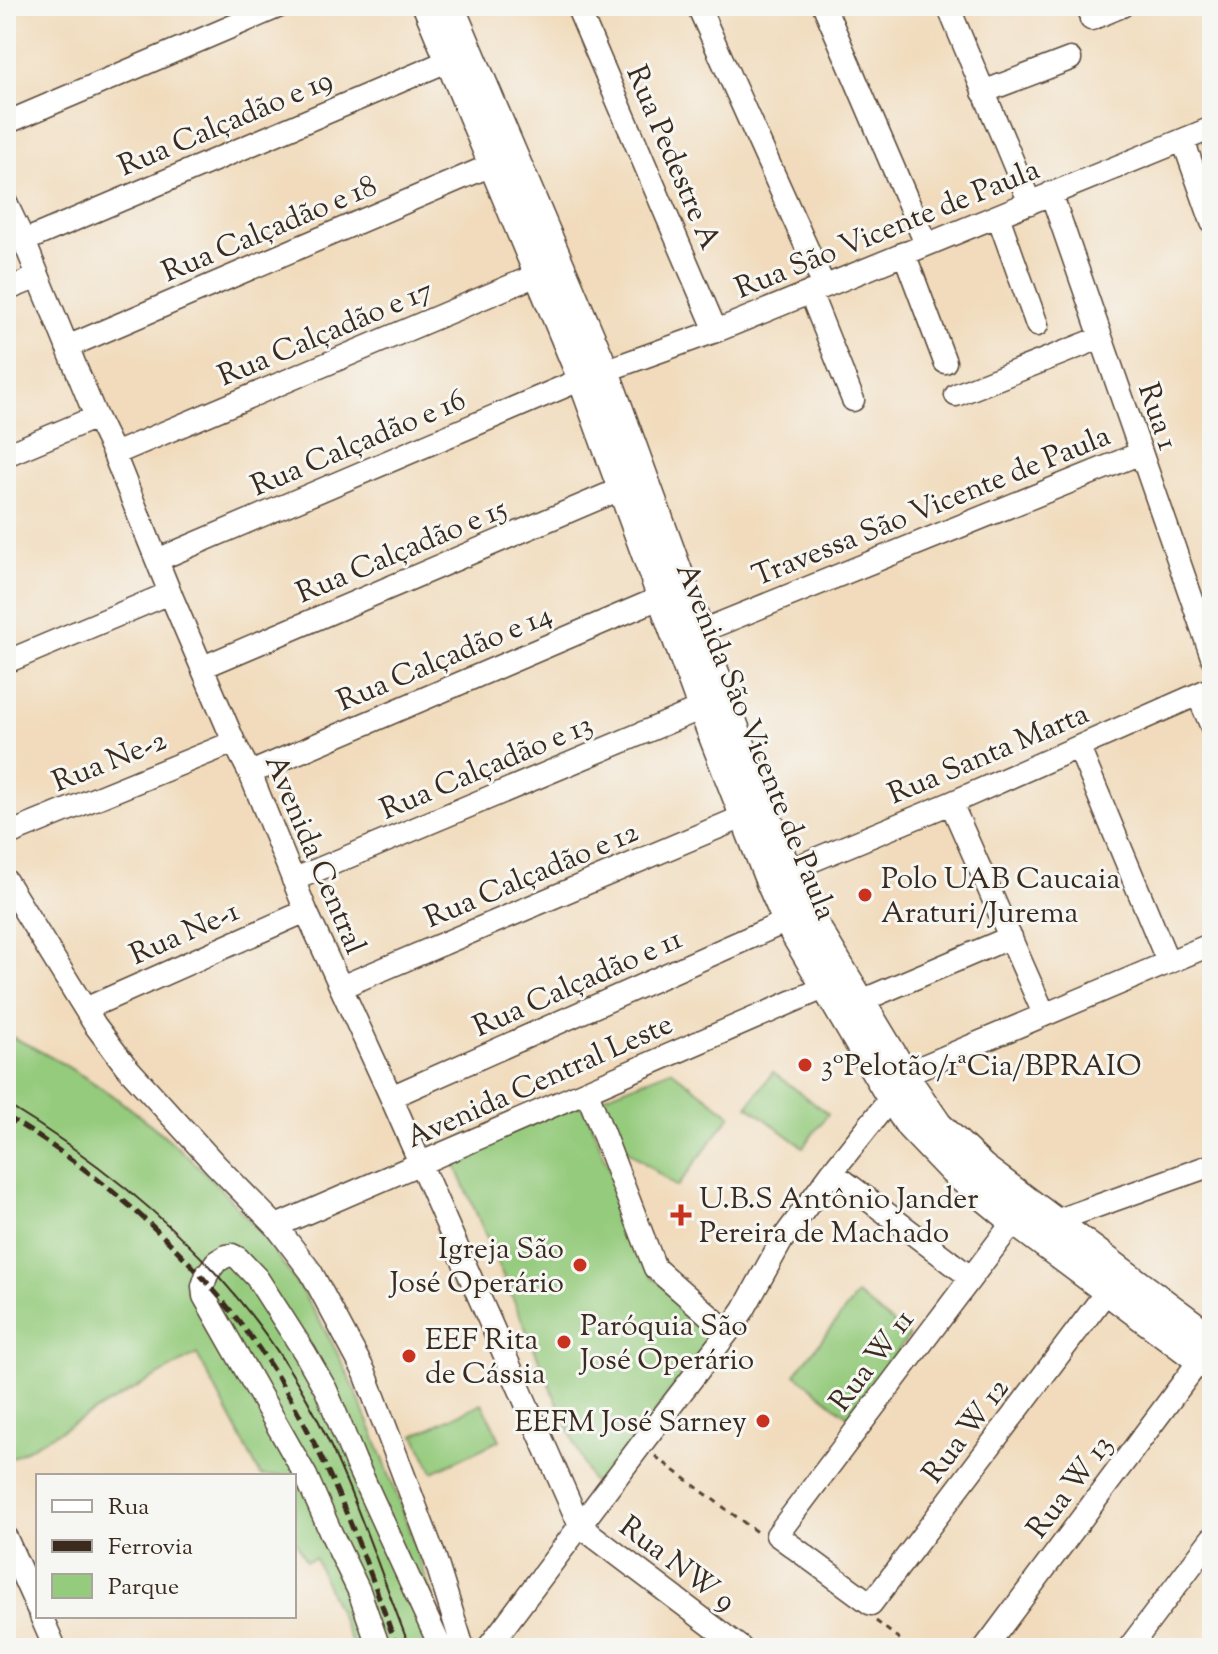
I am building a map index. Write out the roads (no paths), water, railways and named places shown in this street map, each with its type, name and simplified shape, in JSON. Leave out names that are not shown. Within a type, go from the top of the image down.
[{"type":"main road","name":"Avenida São Vicente de Paula","points":[[427,6],[494,164],[548,270]]},
{"type":"main road","name":"Avenida São Vicente de Paula","points":[[450,6],[548,270],[699,632],[787,871],[805,909],[861,1001],[903,1086],[910,1126],[953,1171],[1014,1221],[1107,1291],[1208,1356]]},
{"type":"main road","name":"Avenida São Vicente de Paula","points":[[593,375],[623,488],[702,708],[787,921],[826,987],[903,1086],[960,1147],[983,1168],[1055,1221],[1208,1356]]},
{"type":"street","points":[[6,123],[280,6]]},
{"type":"street","name":"Rua Pedestre A","points":[[577,6],[716,331]]},
{"type":"street","points":[[698,6],[817,289],[853,400]]},
{"type":"street","points":[[824,6],[926,244]]},
{"type":"street","name":"Rua 1","points":[[948,6],[983,92],[1041,198],[1100,338],[1212,657]]},
{"type":"street","points":[[1091,19],[1122,6]]},
{"type":"street","points":[[983,92],[1070,59]]},
{"type":"street","name":"Rua Calçadão e 19","points":[[24,241],[450,60]]},
{"type":"street","name":"Rua São Vicente de Paula","points":[[593,375],[716,331],[1212,128]]},
{"type":"street","points":[[1183,140],[1212,222]]},
{"type":"street","name":"Rua Calçadão e 18","points":[[67,347],[494,164]]},
{"type":"street","name":"Avenida Central","points":[[6,203],[306,911],[580,1526]]},
{"type":"street","points":[[998,216],[1037,325]]},
{"type":"street","points":[[904,253],[945,362]]},
{"type":"street","name":"Rua Calçadão e 17","points":[[114,454],[548,270]]},
{"type":"street","points":[[6,290],[38,277]]},
{"type":"street","points":[[956,395],[1100,338]]},
{"type":"street","name":"Rua Calçadão e 16","points":[[157,560],[593,375]]},
{"type":"street","points":[[6,455],[96,417]]},
{"type":"street","name":"Travessa São Vicente de Paula","points":[[699,632],[1141,453]]},
{"type":"street","name":"Rua Calçadão e 15","points":[[203,667],[623,488]]},
{"type":"street","points":[[6,662],[170,593]]},
{"type":"street","name":"Rua Calçadão e 14","points":[[250,773],[662,597]]},
{"type":"street","points":[[1205,692],[1212,727]]},
{"type":"street","name":"Rua Santa Marta","points":[[787,871],[1205,692]]},
{"type":"street","name":"Rua Calçadão e 13","points":[[293,880],[702,708]]},
{"type":"street","name":"Rua Ne-2","points":[[6,835],[234,742]]},
{"type":"street","points":[[1079,748],[1168,962]]},
{"type":"street","points":[[951,803],[1044,1014]]},
{"type":"street","name":"Rua Calçadão e 12","points":[[341,987],[745,816]]},
{"type":"street","points":[[6,881],[85,1009],[125,1065],[160,1106],[276,1226],[311,1272],[365,1373],[435,1558],[463,1648]]},
{"type":"street","name":"Rua Ne-1","points":[[85,1009],[306,911]]},
{"type":"street","name":"Rua Calçadão e 11","points":[[391,1097],[787,921]]},
{"type":"street","points":[[861,1001],[1011,937]]},
{"type":"street","points":[[488,1648],[728,1332],[782,1240],[832,1172],[903,1086],[1044,1014],[1212,944]]},
{"type":"street","name":"Avenida Central Leste","points":[[276,1226],[826,987]]},
{"type":"street","points":[[587,1092],[655,1268],[728,1332]]},
{"type":"street","points":[[1055,1221],[1212,1165]]},
{"type":"street","points":[[832,1172],[970,1277]]},
{"type":"street","name":"Rua W 11","points":[[871,1604],[777,1535],[1014,1221]]},
{"type":"street","points":[[379,1648],[359,1591],[306,1476],[204,1296],[207,1274],[216,1262],[226,1256],[238,1258],[257,1278],[326,1390],[355,1461],[441,1648]]},
{"type":"street","name":"Rua W 12","points":[[871,1604],[1107,1291]]},
{"type":"street","name":"Rua W 13","points":[[985,1648],[1208,1356]]},
{"type":"street","name":"Rua NW 9","points":[[580,1526],[741,1648]]},
{"type":"street","points":[[6,1538],[36,1605]]},
{"type":"street","points":[[1129,1648],[1212,1538]]},
{"type":"street","points":[[42,1618],[55,1648]]},
{"type":"tram line","points":[[6,1104],[102,1170],[147,1207],[190,1246],[265,1334],[297,1382],[325,1434],[359,1513],[410,1648]]},
{"type":"railway","points":[[6,1116],[48,1143],[127,1203],[198,1272],[259,1349],[303,1421],[334,1485],[397,1648]]},
{"type":"place","name":"Polo UAB Caucaia Araturi/Jurema","points":[[865,895]]},
{"type":"place","name":"3ºPelotão/1ªCia/BPRAIO","points":[[805,1065]]},
{"type":"place","name":"U.B.S Antônio Jander Pereira de Machado","points":[[681,1215]]},
{"type":"place","name":"Igreja São José Operário","points":[[580,1265]]},
{"type":"place","name":"Paróquia São José Operário","points":[[564,1342]]},
{"type":"place","name":"EEF Rita de Cássia","points":[[409,1356]]},
{"type":"place","name":"EEFM José Sarney","points":[[763,1421]]}]
